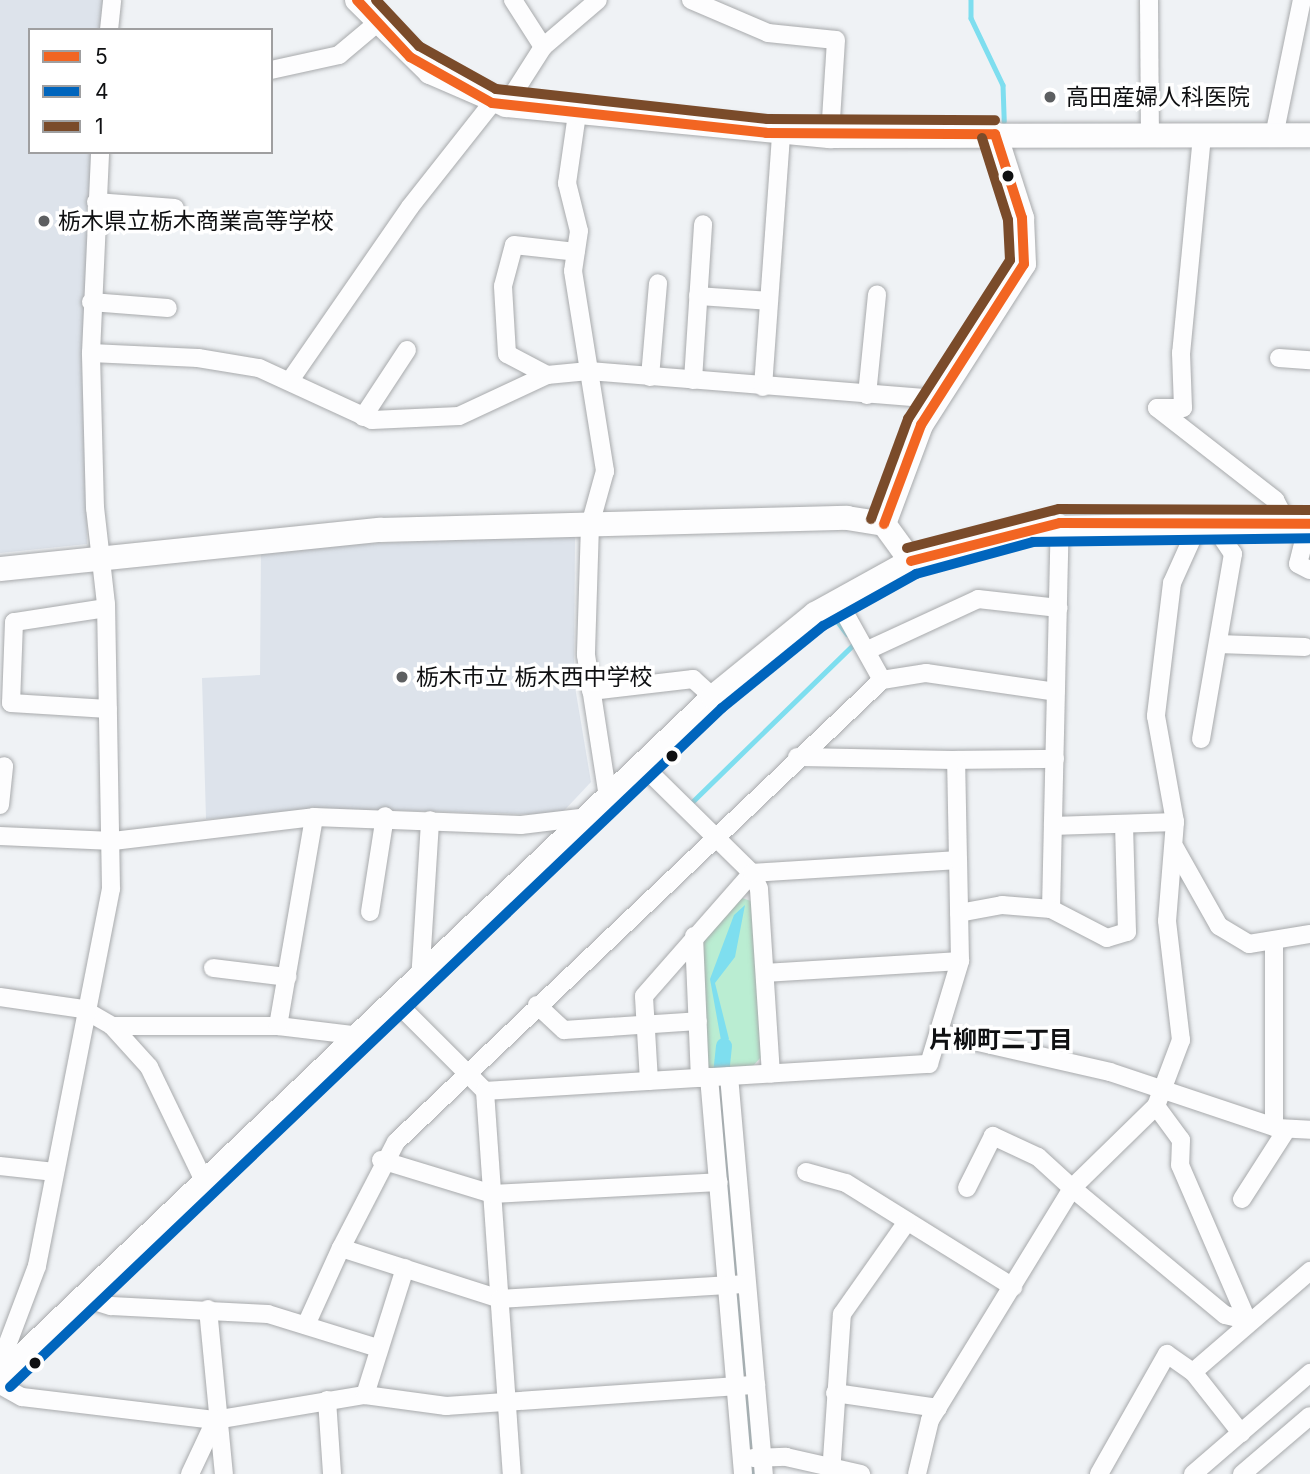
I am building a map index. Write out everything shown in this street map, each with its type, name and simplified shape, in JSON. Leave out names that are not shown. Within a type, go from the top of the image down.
[{"type":"street","points":[[109,28],[111,0]]},
{"type":"street","points":[[357,0],[376,24],[430,72],[499,104],[781,134],[830,136],[1310,135]]},
{"type":"street","points":[[513,0],[543,47]]},
{"type":"street","points":[[292,379],[410,207],[579,7],[598,0]]},
{"type":"street","points":[[691,0],[768,33],[836,40],[830,136]]},
{"type":"street","points":[[1149,0],[1150,134]]},
{"type":"street","points":[[1274,136],[1302,0]]},
{"type":"street","points":[[273,70],[339,55],[376,24]]},
{"type":"street","points":[[577,114],[567,183],[579,231],[576,252],[589,372],[605,471],[590,525],[586,655],[608,797]]},
{"type":"street","points":[[763,387],[781,134]]},
{"type":"street","points":[[884,524],[908,450],[1024,264],[1022,218],[995,134]]},
{"type":"street","points":[[1202,136],[1181,353],[1183,408],[1157,408],[1302,524]]},
{"type":"street","points":[[0,1364],[37,1266],[83,1009],[111,889],[113,841],[106,608],[99,558],[91,353],[91,302],[100,154]]},
{"type":"street","points":[[96,202],[175,208]]},
{"type":"street","points":[[693,380],[703,224]]},
{"type":"street","points":[[547,375],[507,354],[503,286],[514,244],[576,252]]},
{"type":"street","points":[[650,377],[658,283]]},
{"type":"street","points":[[867,395],[877,294]]},
{"type":"street","points":[[698,296],[769,301]]},
{"type":"street","points":[[91,302],[168,308]]},
{"type":"street","points":[[363,417],[407,350]]},
{"type":"street","points":[[91,353],[198,358],[292,379],[363,417],[459,416],[547,375],[589,372],[867,395],[940,398]]},
{"type":"street","points":[[1279,358],[1310,360]]},
{"type":"street","points":[[0,569],[366,531],[846,518],[884,524],[911,561]]},
{"type":"street","points":[[0,1377],[397,1003],[608,797],[713,698],[790,631],[911,561],[995,535],[1060,523],[1206,521],[1302,524]]},
{"type":"street","points":[[1201,739],[1233,554],[1206,521]]},
{"type":"street","points":[[917,1474],[937,1408],[1072,1188],[1156,1106],[1166,1088],[1181,1040],[1167,921],[1175,822],[1156,716],[1172,583],[1206,521]]},
{"type":"street","points":[[1051,909],[1060,523]]},
{"type":"street","points":[[1302,524],[1298,564],[1310,570]]},
{"type":"street","points":[[870,649],[978,599],[1058,608]]},
{"type":"street","points":[[838,601],[870,649],[882,680]]},
{"type":"street","points":[[106,608],[14,622],[11,703],[108,709]]},
{"type":"street","points":[[1218,644],[1305,647]]},
{"type":"street","points":[[306,1325],[381,1160],[464,1075],[713,835],[882,680],[926,673],[1056,692]]},
{"type":"street","points":[[591,691],[693,679],[713,698]]},
{"type":"street","points":[[797,757],[1055,759]]},
{"type":"street","points":[[397,1003],[464,1075],[485,1090],[929,1065],[943,1034],[960,961],[956,760]]},
{"type":"street","points":[[642,765],[752,873],[759,889],[771,1074]]},
{"type":"street","points":[[0,805],[4,766]]},
{"type":"street","points":[[0,836],[113,841],[314,817],[385,816],[521,825],[587,817]]},
{"type":"street","points":[[370,912],[385,816]]},
{"type":"street","points":[[278,1026],[314,817]]},
{"type":"street","points":[[420,981],[430,820]]},
{"type":"street","points":[[1053,826],[1175,822]]},
{"type":"street","points":[[959,913],[1002,905],[1051,909],[1107,938],[1127,932],[1125,825]]},
{"type":"street","points":[[1175,848],[1219,926],[1249,944],[1310,934]]},
{"type":"street","points":[[649,1081],[644,996],[752,873],[958,860]]},
{"type":"street","points":[[694,936],[698,1021],[719,1182],[743,1466],[861,1474]]},
{"type":"street","points":[[1242,1199],[1280,1128],[1274,942]]},
{"type":"street","points":[[765,974],[960,961]]},
{"type":"street","points":[[213,968],[287,977]]},
{"type":"street","points":[[0,997],[83,1009],[112,1026],[149,1067],[205,1183]]},
{"type":"street","points":[[537,1004],[564,1030],[698,1021]]},
{"type":"street","points":[[112,1026],[278,1026],[362,1036]]},
{"type":"street","points":[[943,1034],[1166,1088],[1280,1128],[1310,1130]]},
{"type":"street","points":[[729,1076],[763,1466]]},
{"type":"street","points":[[485,1090],[512,1474]]},
{"type":"street","points":[[1156,1106],[1181,1140],[1180,1165],[1247,1320]]},
{"type":"street","points":[[967,1188],[993,1136],[1038,1157],[1225,1315],[1247,1320]]},
{"type":"street","points":[[381,1160],[492,1194],[719,1182]]},
{"type":"street","points":[[0,1166],[55,1172]]},
{"type":"street","points":[[806,1172],[846,1183],[1013,1287]]},
{"type":"street","points":[[831,1471],[842,1314],[891,1253],[907,1222]]},
{"type":"street","points":[[341,1248],[500,1298],[726,1282],[747,1284]]},
{"type":"street","points":[[365,1395],[405,1268]]},
{"type":"street","points":[[1192,1372],[1247,1320],[1310,1271]]},
{"type":"street","points":[[84,1298],[111,1306],[268,1314],[378,1349]]},
{"type":"street","points":[[208,1309],[215,1420],[224,1474]]},
{"type":"street","points":[[1100,1474],[1167,1354],[1192,1372],[1241,1433]]},
{"type":"street","points":[[1193,1474],[1310,1373]]},
{"type":"street","points":[[0,1385],[22,1397],[215,1420],[365,1395],[426,1405],[756,1385]]},
{"type":"street","points":[[835,1393],[937,1408]]},
{"type":"street","points":[[327,1400],[332,1474]]},
{"type":"street","points":[[1242,1474],[1310,1416]]},
{"type":"street","points":[[190,1474],[215,1420]]},
{"type":"shaded area","name":"栃木県立栃木商業高等学校","points":[[0,0],[103,0],[101,28],[28,28],[28,154],[93,154],[85,290],[87,544],[0,553]]},
{"type":"shaded area","name":"栃木市立 栃木西中学校","points":[[575,535],[574,681],[591,782],[560,815],[383,810],[206,819],[202,678],[260,675],[261,548]]},
{"type":"green space","points":[[742,898],[754,902],[762,1056],[752,1067],[703,1070],[697,944]]},
{"type":"water","points":[[745,905],[735,957],[715,983],[729,1039],[722,1046],[710,979],[734,915]]},
{"type":"waterway","points":[[971,0],[971,18],[1003,85],[1004,121]]},
{"type":"waterway","points":[[835,618],[847,634]]},
{"type":"waterway","points":[[690,804],[854,644]]},
{"type":"waterway","points":[[724,1046],[720,1085],[754,1474]]},
{"type":"transit line","name":"5","points":[[357,0],[410,57],[492,103],[766,133],[995,134]]},
{"type":"transit line","name":"1","points":[[376,0],[419,46],[496,89],[767,119],[995,120]]},
{"type":"transit line","name":"5","points":[[884,524],[921,425],[1024,264],[1022,218],[995,134]]},
{"type":"transit line","name":"1","points":[[871,519],[908,419],[1010,260],[1008,220],[982,138]]},
{"type":"transit line","name":"1","points":[[907,548],[1059,509],[1310,510]]},
{"type":"transit line","name":"5","points":[[911,561],[1060,523],[1310,524]]},
{"type":"transit line","name":"4","points":[[10,1387],[722,708],[823,626],[916,574],[1033,542],[1310,538]]},
{"type":"place","name":"高田産婦人科医院","points":[[1050,97]]},
{"type":"place","name":"栃木県立栃木商業高等学校","points":[[44,221]]},
{"type":"place","name":"栃木市立 栃木西中学校","points":[[402,677]]},
{"type":"district","name":"片柳町二丁目","points":[[1001,1040]]}]
